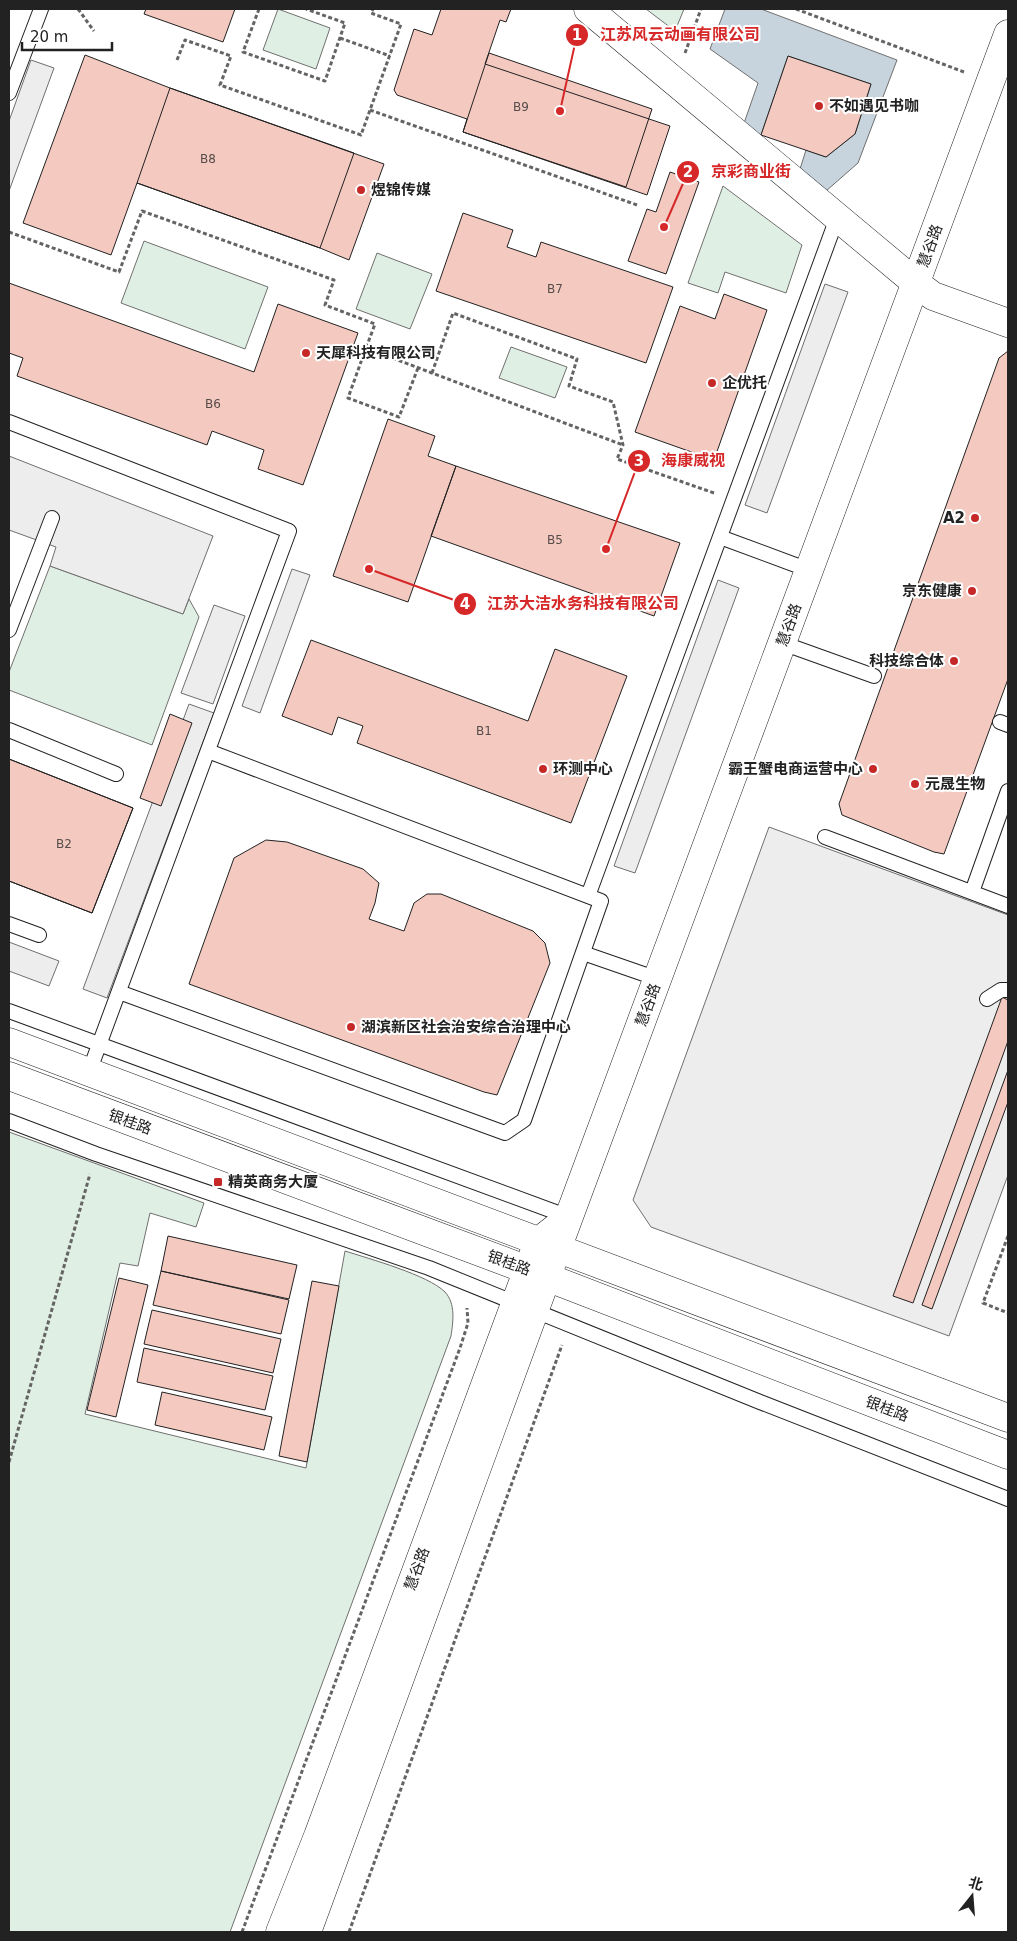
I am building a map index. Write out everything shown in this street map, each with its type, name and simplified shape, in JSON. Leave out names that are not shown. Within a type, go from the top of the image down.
[{"type":"street","points":[[588,9],[932,296],[1008,323]]},
{"type":"street","name":"慧谷路","points":[[280,1932],[548,1245],[569,1216],[1006,46]]},
{"type":"street","name":"银桂路","points":[[9,1042],[1008,1418]]},
{"type":"street","name":"银桂路","points":[[9,1076],[538,1274],[1008,1455]]},
{"type":"street","name":"慧谷路","points":[[307,1932],[525,1306]]},
{"type":"lane","points":[[9,93],[41,9]]},
{"type":"lane","points":[[588,896],[837,218]]},
{"type":"lane","points":[[9,422],[289,531],[89,1072]]},
{"type":"lane","points":[[9,630],[52,518]]},
{"type":"lane","points":[[720,537],[809,570]]},
{"type":"lane","points":[[782,643],[874,676]]},
{"type":"lane","points":[[9,730],[116,774]]},
{"type":"lane","points":[[119,992],[504,1133],[524,1120],[602,901],[208,751]]},
{"type":"lane","points":[[972,892],[1008,791]]},
{"type":"lane","points":[[825,837],[1008,906]]},
{"type":"lane","points":[[9,924],[39,935]]},
{"type":"lane","points":[[584,953],[658,979]]},
{"type":"lane","points":[[987,999],[1001,990],[1008,990]]},
{"type":"lane","points":[[9,1011],[569,1216]]},
{"type":"lane","points":[[9,1121],[96,1154],[420,1265],[760,1402],[1008,1499]]},
{"type":"path","points":[[78,9],[94,31]]},
{"type":"path","points":[[259,9],[243,52],[324,81],[345,23],[306,9]]},
{"type":"path","points":[[177,60],[185,40],[231,56],[220,85],[361,135],[401,24],[371,12],[373,9]]},
{"type":"path","points":[[674,82],[701,9]]},
{"type":"path","points":[[796,9],[991,82]]},
{"type":"path","points":[[340,38],[390,56]]},
{"type":"path","points":[[370,110],[637,206]]},
{"type":"path","points":[[9,232],[119,272],[142,211],[334,280],[325,305],[375,324],[348,398],[399,417],[418,368]]},
{"type":"path","points":[[432,373],[454,313],[577,359],[569,386],[613,402],[623,445],[617,459],[733,500]]},
{"type":"path","points":[[366,348],[623,445]]},
{"type":"path","points":[[9,1462],[96,1154]]},
{"type":"path","points":[[1008,1236],[983,1303],[1008,1313]]},
{"type":"path","points":[[242,1932],[460,1348],[468,1323],[467,1283]]},
{"type":"path","points":[[349,1932],[570,1324]]},
{"type":"green space","points":[[278,9],[330,28],[316,69],[263,50]]},
{"type":"green space","points":[[646,9],[684,9],[675,31]]},
{"type":"green space","points":[[723,186],[802,245],[786,293],[725,272],[718,293],[688,283]]},
{"type":"green space","points":[[144,241],[268,287],[245,349],[121,303]]},
{"type":"green space","points":[[377,253],[432,274],[410,329],[356,309]]},
{"type":"green space","points":[[511,347],[567,367],[555,398],[499,378]]},
{"type":"green space","points":[[50,566],[183,614],[189,599],[199,617],[152,745],[9,690],[9,672]]},
{"type":"green space","points":[[9,1132],[204,1203],[196,1227],[150,1213],[138,1266],[120,1263],[85,1414],[306,1468],[345,1251],[398,1268],[426,1280],[445,1292],[451,1302],[453,1313],[451,1336],[230,1932],[9,1932]]},
{"type":"shaded area","points":[[725,9],[761,9],[897,60],[858,163],[826,191],[800,169],[806,150],[826,157],[855,134],[871,84],[788,56],[761,135],[742,129],[758,83],[710,49]]},
{"type":"shaded area","points":[[31,60],[54,68],[9,191],[9,121]]},
{"type":"shaded area","points":[[825,284],[848,292],[767,513],[745,505]]},
{"type":"shaded area","points":[[9,456],[213,536],[183,614],[50,566],[56,547],[9,530]]},
{"type":"shaded area","points":[[292,569],[310,575],[260,713],[242,706]]},
{"type":"shaded area","points":[[718,580],[739,588],[635,873],[614,866]]},
{"type":"shaded area","points":[[214,605],[245,616],[213,704],[181,693]]},
{"type":"shaded area","points":[[189,704],[214,713],[107,998],[83,989]]},
{"type":"shaded area","points":[[769,827],[1008,915],[1008,1175],[949,1336],[651,1227],[633,1200]]},
{"type":"shaded area","points":[[9,942],[59,961],[49,986],[9,971]]},
{"type":"building","points":[[146,9],[235,9],[223,42],[144,14]]},
{"type":"building","points":[[441,9],[511,9],[506,22],[500,20],[485,64],[670,126],[647,195],[463,132],[467,119],[397,95],[394,90],[414,29],[432,35]]},
{"type":"building","points":[[489,53],[652,109],[626,187],[463,132]]},
{"type":"building","points":[[85,55],[170,88],[384,164],[349,260],[137,183],[111,255],[23,223]]},
{"type":"building","points":[[788,56],[871,84],[855,134],[826,157],[761,135]]},
{"type":"building","points":[[170,88],[354,153],[320,248],[137,183]]},
{"type":"building","points":[[670,172],[699,182],[666,274],[628,261],[647,209],[656,212]]},
{"type":"building","points":[[463,213],[513,230],[507,247],[536,257],[541,242],[673,287],[646,363],[436,291]]},
{"type":"building","points":[[9,283],[254,372],[278,304],[358,333],[303,485],[258,469],[264,450],[212,431],[207,445],[17,376],[23,358],[9,353]]},
{"type":"building","points":[[724,294],[767,310],[714,460],[635,432],[680,306],[715,319]]},
{"type":"building","name":"A2","points":[[1008,351],[1008,679],[944,854],[934,852],[842,815],[839,804],[999,358]]},
{"type":"building","points":[[388,419],[435,436],[428,456],[456,466],[408,602],[333,576]]},
{"type":"building","points":[[456,466],[680,543],[654,616],[431,536]]},
{"type":"building","points":[[311,640],[528,721],[555,649],[627,676],[571,823],[357,743],[363,726],[338,717],[332,735],[282,716]]},
{"type":"building","points":[[170,714],[192,723],[161,806],[140,798]]},
{"type":"building","points":[[9,759],[133,808],[92,913],[9,881]]},
{"type":"building","points":[[9,759],[133,808],[92,913],[9,881]]},
{"type":"building","points":[[266,840],[287,842],[363,869],[379,883],[369,919],[404,931],[414,903],[427,894],[441,894],[533,931],[545,943],[550,963],[497,1095],[484,1092],[189,984],[234,858]]},
{"type":"building","points":[[1002,997],[1008,1000],[1008,1041],[913,1303],[893,1296]]},
{"type":"building","points":[[1008,1070],[1008,1102],[932,1309],[922,1305]]},
{"type":"building","points":[[168,1236],[297,1265],[289,1299],[161,1271]]},
{"type":"building","points":[[161,1271],[289,1300],[281,1334],[153,1305]]},
{"type":"building","points":[[119,1278],[148,1285],[116,1417],[87,1410]]},
{"type":"building","points":[[312,1281],[339,1286],[307,1462],[279,1456]]},
{"type":"building","points":[[152,1310],[281,1339],[273,1373],[144,1344]]},
{"type":"building","points":[[144,1348],[273,1376],[265,1410],[137,1382]]},
{"type":"building","points":[[162,1392],[272,1417],[264,1450],[155,1425]]},
{"type":"place","name":"不如遇见书咖","points":[[819,106]]},
{"type":"place","name":"江苏风云动画有限公司","points":[[560,111]]},
{"type":"place","name":"煜锦传媒","points":[[361,190]]},
{"type":"place","name":"京彩商业街","points":[[664,227]]},
{"type":"place","name":"天犀科技有限公司","points":[[306,353]]},
{"type":"place","name":"企优托","points":[[712,383]]},
{"type":"place","name":"A2","points":[[975,518]]},
{"type":"place","name":"海康威视","points":[[606,549]]},
{"type":"place","name":"江苏大洁水务科技有限公司","points":[[369,569]]},
{"type":"place","name":"京东健康","points":[[972,591]]},
{"type":"place","name":"科技综合体","points":[[954,661]]},
{"type":"place","name":"环测中心","points":[[543,769]]},
{"type":"place","name":"霸王蟹电商运营中心","points":[[873,769]]},
{"type":"place","name":"元晟生物","points":[[915,784]]},
{"type":"place","name":"湖滨新区社会治安综合治理中心","points":[[351,1027]]},
{"type":"place","name":"精英商务大厦","points":[[218,1182]]}]
